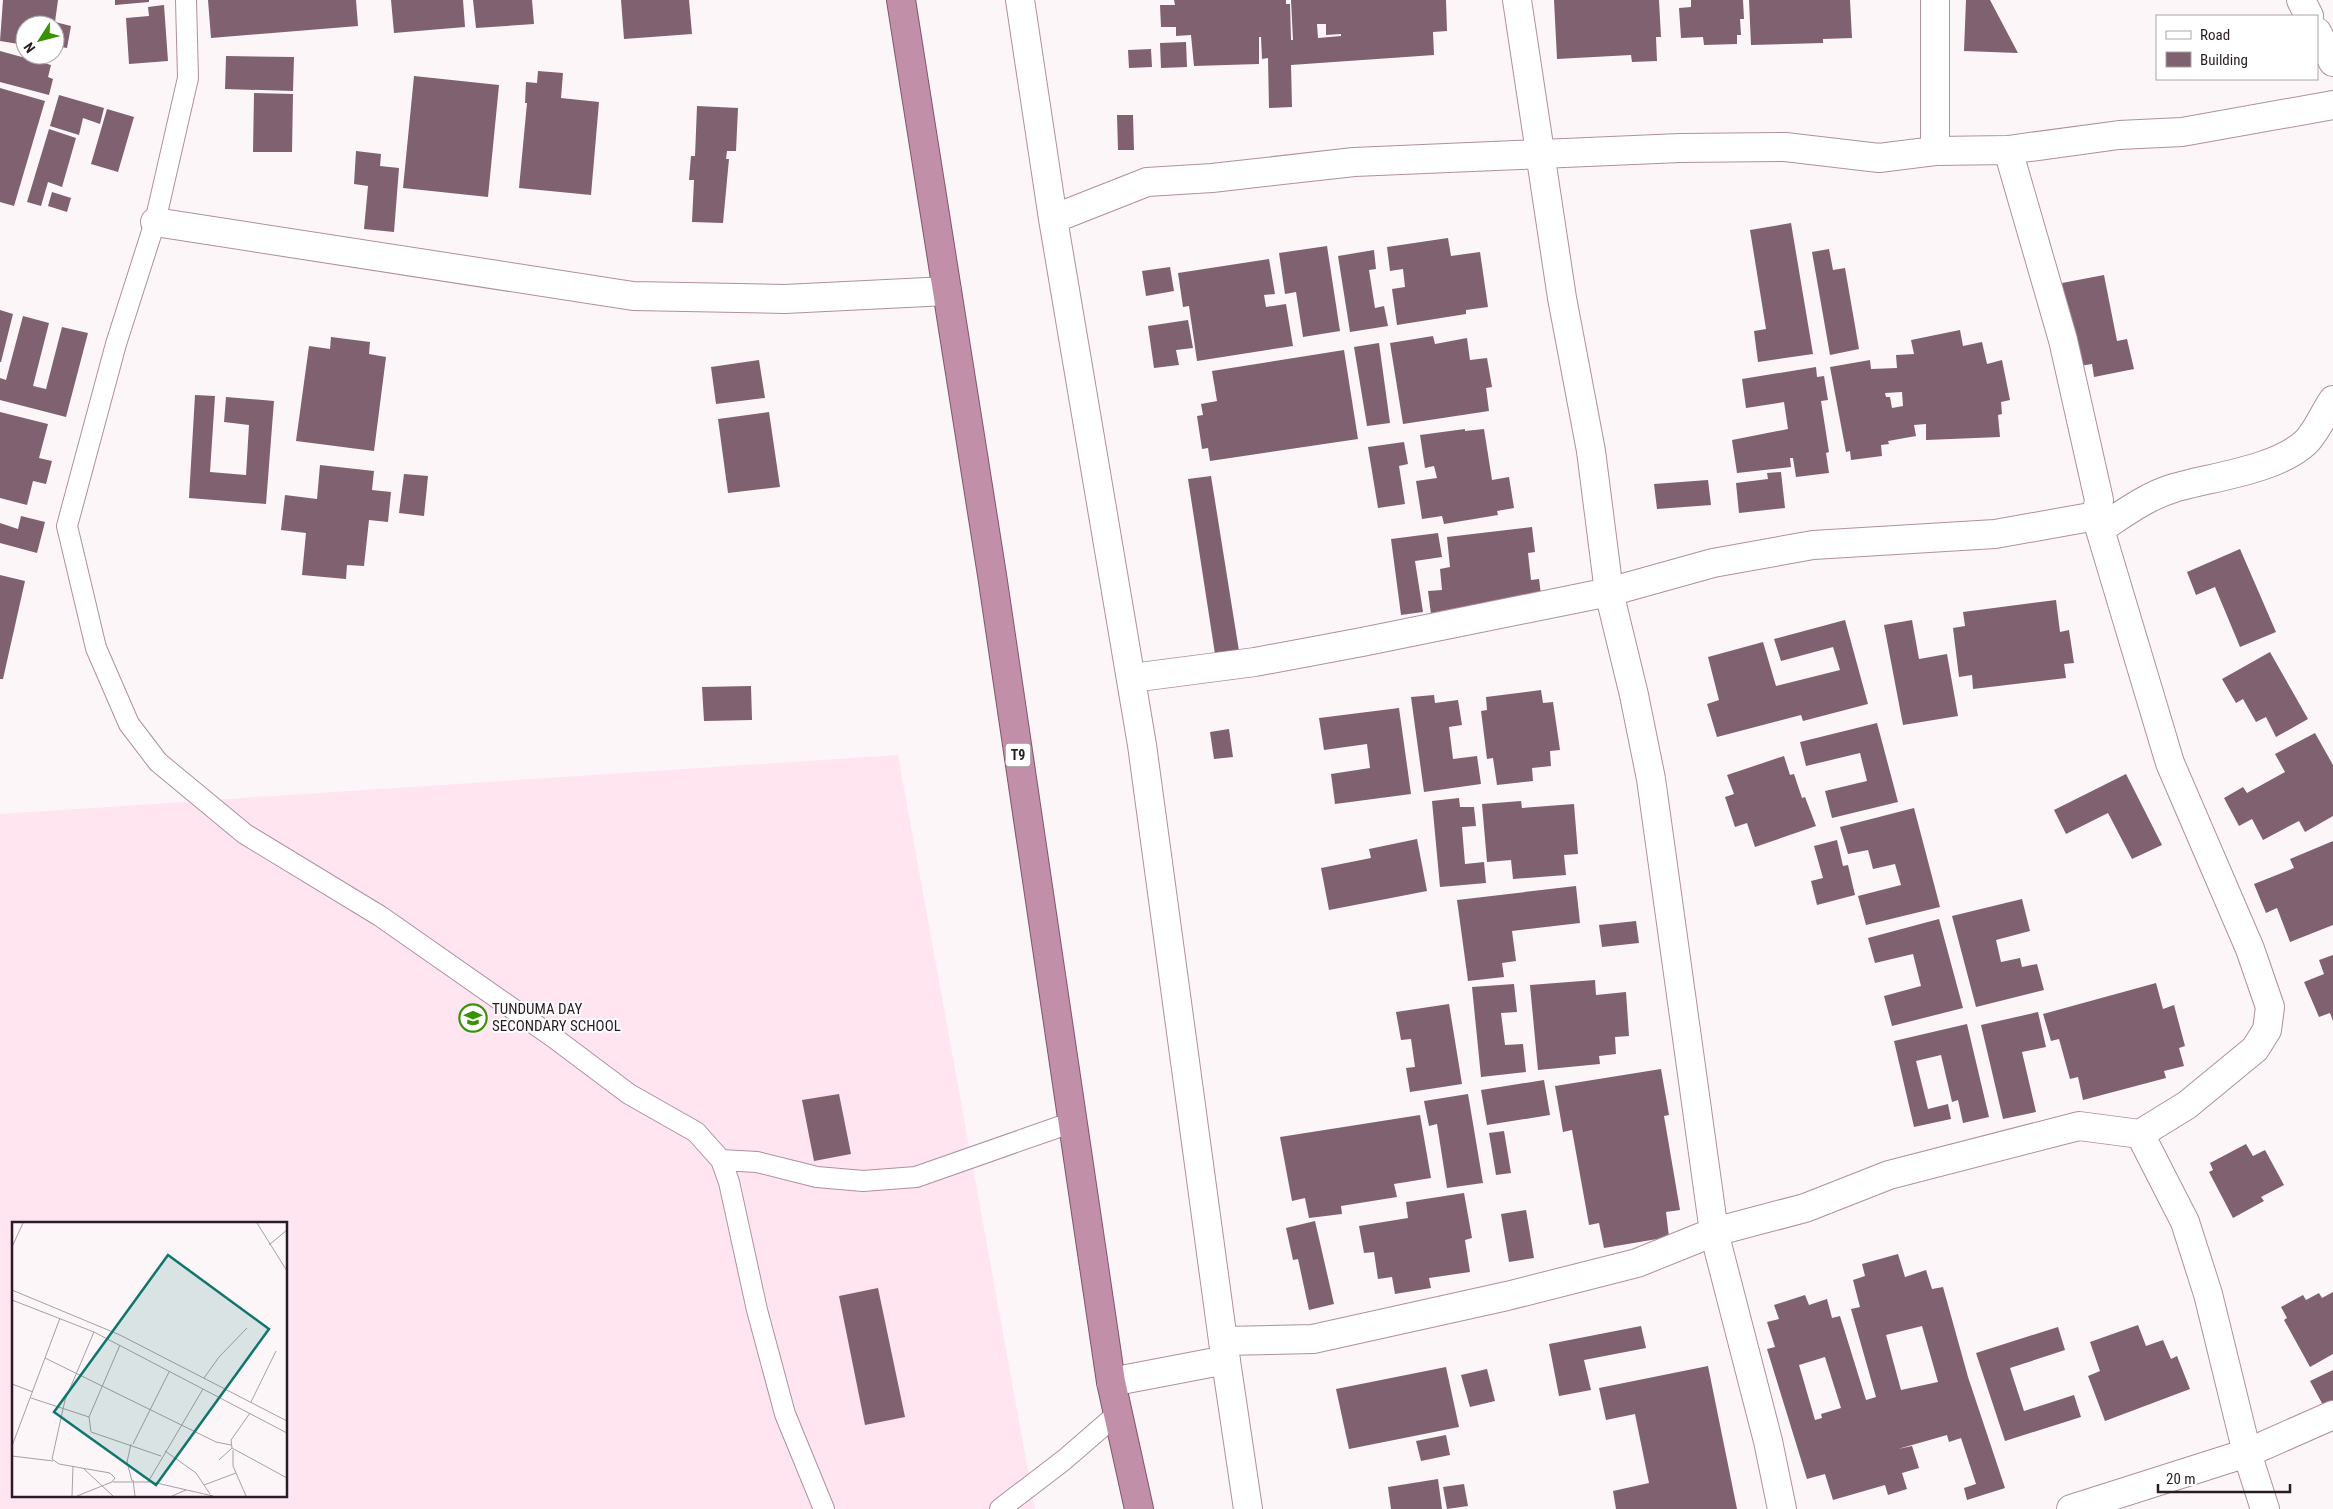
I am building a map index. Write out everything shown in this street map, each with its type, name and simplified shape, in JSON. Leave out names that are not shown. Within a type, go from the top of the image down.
[{"type":"highway","name":"T9","points":[[901,0],[992,575],[1110,1382],[1139,1509]]},
{"type":"street","points":[[1020,0],[1053,219],[1132,678],[1224,1350],[1248,1509]]},
{"type":"street","points":[[1517,0],[1562,298],[1591,451],[1609,592],[1634,695],[1651,779],[1714,1232],[1766,1431],[1782,1509]]},
{"type":"street","points":[[1935,0],[1936,151]]},
{"type":"street","points":[[2301,0],[2308,15]]},
{"type":"street","points":[[2318,34],[2333,62]]},
{"type":"street","points":[[1053,219],[1147,182],[1212,178],[1354,162],[1680,148],[1785,147],[1879,158],[1936,151],[2008,150],[2119,135],[2182,132],[2333,104]]},
{"type":"street","points":[[1110,1382],[1224,1350],[1313,1338],[1507,1296],[1637,1263],[1714,1232],[1805,1208],[1889,1175],[2079,1126],[2140,1134],[2187,1104],[2255,1049],[2267,1030],[2270,1007],[2250,949],[2170,763],[2098,522],[2099,500],[2063,340],[2008,150]]},
{"type":"street","points":[[155,222],[633,296],[785,299],[947,291]]},
{"type":"street","points":[[1132,678],[1265,660],[1609,592],[1713,563],[1812,545],[1995,534],[2098,522],[2172,488],[2256,467],[2288,453],[2306,441],[2333,400]]},
{"type":"street","points":[[2140,1134],[2185,1222],[2208,1294],[2247,1452],[2265,1509]]},
{"type":"street","points":[[2071,1509],[2247,1452],[2333,1415]]},
{"type":"lane","points":[[186,0],[188,78],[155,222],[116,344],[67,526],[96,648],[129,724],[158,762],[245,834],[380,916],[553,1037],[629,1094],[696,1132],[721,1160],[729,1182],[757,1310],[785,1414],[824,1509]]},
{"type":"lane","points":[[721,1160],[757,1162],[826,1178],[863,1181],[916,1177],[1073,1122]]},
{"type":"lane","points":[[1000,1509],[1064,1460],[1116,1415]]},
{"type":"shaded area","name":"TUNDUMA DAY SECONDARY SCHOOL","points":[[898,755],[1035,1509],[0,1509],[0,814]]},
{"type":"building","points":[[3,0],[58,0],[56,15],[15,15],[15,43],[0,41]]},
{"type":"building","points":[[115,0],[149,0],[149,2],[115,5]]},
{"type":"building","points":[[208,0],[356,0],[358,26],[211,38]]},
{"type":"building","points":[[391,0],[463,0],[465,27],[394,33]]},
{"type":"building","points":[[473,0],[532,0],[534,24],[476,28]]},
{"type":"building","points":[[621,0],[689,0],[692,34],[624,39]]},
{"type":"building","points":[[1174,0],[1286,0],[1286,4],[1290,4],[1291,40],[1293,40],[1291,0],[1446,0],[1447,31],[1433,32],[1434,55],[1291,65],[1292,107],[1269,108],[1268,58],[1262,59],[1261,37],[1259,37],[1259,64],[1194,66],[1191,35],[1176,36],[1176,27],[1161,27],[1160,5],[1175,5]],"holes":[[[1317,24],[1326,24],[1326,35],[1341,34],[1341,36],[1318,38]]]},
{"type":"building","points":[[1554,0],[1659,0],[1661,37],[1656,37],[1657,61],[1632,62],[1631,55],[1557,59]]},
{"type":"building","points":[[1691,0],[1743,0],[1744,19],[1740,19],[1741,35],[1737,35],[1737,44],[1704,45],[1703,37],[1681,38],[1679,8],[1691,7]]},
{"type":"building","points":[[1749,0],[1850,0],[1852,38],[1823,39],[1823,43],[1751,45]]},
{"type":"building","points":[[1966,0],[1990,0],[2018,53],[1964,51]]},
{"type":"building","points":[[164,5],[168,61],[129,64],[126,18],[149,16],[148,7]]},
{"type":"building","points":[[65,24],[71,26],[67,48],[65,48]]},
{"type":"building","points":[[1186,42],[1187,67],[1161,68],[1160,43]]},
{"type":"building","points":[[1151,49],[1152,67],[1129,68],[1128,50]]},
{"type":"building","points":[[0,51],[15,55],[15,65],[51,65],[48,77],[53,79],[49,95],[0,82]]},
{"type":"building","points":[[226,56],[294,57],[293,91],[225,89]]},
{"type":"building","points":[[538,71],[563,73],[561,98],[599,102],[591,195],[519,188],[527,103],[525,103],[526,82],[537,83]]},
{"type":"building","points":[[414,76],[499,85],[488,197],[403,188]]},
{"type":"building","points":[[0,88],[45,101],[14,206],[0,202]]},
{"type":"building","points":[[254,93],[293,94],[292,152],[253,152]]},
{"type":"building","points":[[59,95],[104,108],[100,124],[83,118],[79,135],[50,126]]},
{"type":"building","points":[[697,106],[738,108],[736,151],[727,151],[726,159],[729,159],[723,223],[692,222],[694,180],[689,180],[691,156],[695,156]]},
{"type":"building","points":[[107,109],[134,117],[118,172],[91,164]]},
{"type":"building","points":[[1117,115],[1133,115],[1134,150],[1118,150]]},
{"type":"building","points":[[49,129],[76,138],[62,187],[48,182],[41,206],[27,202]]},
{"type":"building","points":[[356,151],[381,154],[380,166],[399,168],[394,232],[364,229],[368,186],[354,184]]},
{"type":"building","points":[[52,192],[71,198],[67,212],[48,206]]},
{"type":"building","points":[[1791,223],[1813,354],[1758,362],[1754,331],[1766,329],[1750,230]]},
{"type":"building","points":[[1448,238],[1451,256],[1480,252],[1488,307],[1466,310],[1466,314],[1397,325],[1392,289],[1405,287],[1403,269],[1390,271],[1387,247]]},
{"type":"building","points":[[1327,246],[1340,331],[1303,337],[1296,292],[1285,294],[1279,253]]},
{"type":"building","points":[[1829,249],[1833,270],[1845,268],[1859,349],[1830,355],[1812,252]]},
{"type":"building","points":[[1374,250],[1376,269],[1369,270],[1375,308],[1384,306],[1388,326],[1350,332],[1338,256]]},
{"type":"building","points":[[1269,259],[1275,294],[1264,295],[1266,307],[1286,304],[1293,346],[1197,361],[1189,306],[1183,307],[1178,273]]},
{"type":"building","points":[[1170,267],[1174,291],[1146,296],[1142,271]]},
{"type":"building","points":[[2104,275],[2117,341],[2127,339],[2134,369],[2094,377],[2092,364],[2079,366],[2062,283]]},
{"type":"building","points":[[0,310],[13,314],[1,362],[0,362]]},
{"type":"building","points":[[23,316],[49,323],[33,386],[46,389],[62,327],[88,333],[66,417],[0,400],[0,378],[6,380]]},
{"type":"building","points":[[1188,320],[1193,348],[1176,350],[1179,365],[1154,368],[1148,326]]},
{"type":"building","points":[[1960,330],[1963,346],[1982,342],[1987,364],[2002,360],[2010,400],[2001,402],[2002,414],[1998,415],[2000,437],[1926,440],[1926,424],[1914,425],[1916,436],[1888,441],[1889,444],[1881,445],[1882,456],[1851,460],[1850,451],[1846,452],[1830,367],[1870,360],[1871,369],[1897,368],[1896,355],[1914,354],[1911,340]],"holes":[[[1902,392],[1903,406],[1892,408],[1890,397],[1886,397],[1885,393]]]},
{"type":"building","points":[[1433,336],[1435,344],[1467,338],[1470,360],[1487,358],[1492,387],[1486,388],[1489,411],[1403,424],[1390,343]]},
{"type":"building","points":[[331,337],[370,342],[369,354],[386,357],[374,451],[296,441],[309,346],[330,349]]},
{"type":"building","points":[[1379,343],[1390,423],[1367,426],[1354,347]]},
{"type":"building","points":[[1344,350],[1358,439],[1210,461],[1208,448],[1202,449],[1197,416],[1203,415],[1201,404],[1217,401],[1212,371]]},
{"type":"building","points":[[759,360],[765,398],[716,404],[711,367]]},
{"type":"building","points":[[1816,367],[1817,377],[1824,376],[1828,400],[1821,401],[1829,452],[1826,453],[1829,473],[1796,477],[1793,458],[1790,458],[1791,467],[1737,473],[1732,440],[1788,429],[1784,402],[1746,408],[1742,379]]},
{"type":"building","points":[[195,395],[215,396],[210,472],[246,475],[249,425],[224,422],[226,397],[274,401],[266,504],[189,498]]},
{"type":"building","points":[[0,412],[48,424],[39,458],[52,461],[46,484],[33,481],[27,505],[0,498]]},
{"type":"building","points":[[769,412],[780,487],[728,493],[718,419]]},
{"type":"building","points":[[1465,429],[1465,431],[1484,429],[1492,480],[1509,477],[1514,508],[1497,511],[1498,515],[1444,524],[1442,516],[1422,519],[1416,481],[1437,478],[1434,466],[1425,468],[1420,435]]},
{"type":"building","points":[[1404,442],[1408,464],[1399,466],[1405,504],[1378,508],[1368,447]]},
{"type":"building","points":[[320,465],[374,471],[372,490],[391,492],[388,522],[369,520],[364,566],[347,565],[346,579],[302,575],[306,533],[281,530],[285,495],[317,499]]},
{"type":"building","points":[[1781,472],[1785,508],[1739,513],[1736,483],[1768,479],[1767,473]]},
{"type":"building","points":[[404,474],[428,476],[424,516],[399,513]]},
{"type":"building","points":[[1211,476],[1239,651],[1215,654],[1188,479]]},
{"type":"building","points":[[1708,480],[1711,505],[1657,509],[1654,484]]},
{"type":"building","points":[[21,516],[45,522],[37,553],[0,543],[0,523],[18,529]]},
{"type":"building","points":[[1532,527],[1535,552],[1528,553],[1531,580],[1539,579],[1542,602],[1431,614],[1428,591],[1442,590],[1440,569],[1450,567],[1447,537]]},
{"type":"building","points":[[1438,533],[1442,557],[1415,561],[1423,612],[1401,615],[1391,539]]},
{"type":"building","points":[[2240,549],[2276,632],[2240,647],[2215,587],[2196,595],[2187,572]]},
{"type":"building","points":[[0,575],[25,581],[3,679],[0,679]]},
{"type":"building","points":[[2056,600],[2060,632],[2069,630],[2074,663],[2064,664],[2066,678],[1973,689],[1972,675],[1959,677],[1953,628],[1965,626],[1963,612]]},
{"type":"building","points":[[1845,620],[1868,704],[1803,721],[1801,715],[1717,737],[1707,704],[1719,700],[1708,657],[1763,642],[1776,686],[1840,670],[1833,647],[1781,661],[1774,639]]},
{"type":"building","points":[[1912,620],[1919,659],[1947,654],[1958,716],[1903,725],[1884,625]]},
{"type":"building","points":[[2270,652],[2308,719],[2276,737],[2266,717],[2256,722],[2243,699],[2236,703],[2222,679]]},
{"type":"building","points":[[751,686],[752,720],[704,721],[702,687]]},
{"type":"building","points":[[1541,690],[1543,703],[1553,702],[1560,750],[1550,751],[1551,766],[1532,768],[1533,781],[1497,785],[1493,758],[1487,759],[1481,711],[1487,710],[1486,697]]},
{"type":"building","points":[[1434,695],[1435,703],[1458,700],[1462,725],[1449,727],[1453,759],[1477,756],[1481,784],[1424,792],[1411,697]]},
{"type":"building","points":[[1399,708],[1411,794],[1335,804],[1331,774],[1370,768],[1367,744],[1324,750],[1319,718]]},
{"type":"building","points":[[1877,723],[1898,802],[1832,818],[1825,791],[1867,781],[1860,753],[1806,766],[1800,742]]},
{"type":"building","points":[[1229,729],[1233,757],[1214,759],[1210,732]]},
{"type":"building","points":[[2315,733],[2333,765],[2333,816],[2305,832],[2299,821],[2263,840],[2252,819],[2239,826],[2224,798],[2243,787],[2247,793],[2285,772],[2275,754]]},
{"type":"building","points":[[1784,756],[1790,775],[1794,774],[1802,798],[1805,797],[1816,826],[1755,847],[1747,823],[1735,827],[1725,797],[1734,794],[1727,775]]},
{"type":"building","points":[[2126,774],[2162,845],[2132,859],[2108,813],[2066,834],[2054,810]]},
{"type":"building","points":[[1459,798],[1460,807],[1474,807],[1476,826],[1462,827],[1465,864],[1484,862],[1486,883],[1440,887],[1432,801]]},
{"type":"building","points":[[1521,801],[1522,808],[1574,804],[1578,854],[1564,855],[1566,875],[1513,879],[1511,860],[1487,862],[1482,804]]},
{"type":"building","points":[[1914,808],[1940,907],[1866,925],[1858,896],[1901,885],[1895,864],[1873,869],[1868,850],[1848,854],[1840,827]]},
{"type":"building","points":[[1417,839],[1427,891],[1329,910],[1321,868],[1371,858],[1369,849]]},
{"type":"building","points":[[1837,840],[1843,866],[1848,865],[1855,895],[1817,905],[1811,881],[1823,878],[1814,846]]},
{"type":"building","points":[[2333,841],[2333,925],[2290,942],[2277,908],[2266,913],[2254,884],[2294,868],[2290,859]]},
{"type":"building","points":[[1576,886],[1580,923],[1512,931],[1516,961],[1502,963],[1504,977],[1468,981],[1457,900]]},
{"type":"building","points":[[2022,899],[2030,931],[1996,940],[2001,962],[2020,958],[2022,967],[2037,964],[2044,990],[1976,1007],[1952,916]]},
{"type":"building","points":[[1939,919],[1963,1008],[1892,1026],[1884,996],[1921,986],[1913,954],[1875,963],[1868,938]]},
{"type":"building","points":[[1636,921],[1639,943],[1602,947],[1599,925]]},
{"type":"building","points":[[2333,955],[2333,1021],[2330,1013],[2319,1017],[2304,982],[2324,974],[2319,960]]},
{"type":"building","points":[[1595,980],[1596,995],[1626,992],[1629,1036],[1615,1037],[1616,1054],[1599,1056],[1600,1064],[1538,1070],[1530,985]]},
{"type":"building","points":[[2156,983],[2163,1009],[2174,1005],[2185,1046],[2179,1048],[2184,1066],[2164,1071],[2166,1078],[2083,1100],[2078,1077],[2070,1079],[2059,1039],[2051,1041],[2043,1014]]},
{"type":"building","points":[[1514,984],[1517,1012],[1501,1013],[1505,1045],[1523,1044],[1526,1072],[1481,1077],[1472,987]]},
{"type":"building","points":[[1449,1004],[1462,1084],[1410,1092],[1406,1068],[1415,1067],[1411,1039],[1401,1040],[1396,1012]]},
{"type":"building","points":[[2038,1012],[2046,1047],[2022,1052],[2036,1112],[2003,1119],[1981,1025]]},
{"type":"building","points":[[1967,1024],[1989,1117],[1963,1123],[1958,1100],[1952,1102],[1941,1055],[1916,1061],[1928,1109],[1948,1104],[1951,1119],[1914,1127],[1894,1041]]},
{"type":"building","points":[[1661,1069],[1669,1115],[1664,1116],[1680,1210],[1666,1212],[1669,1237],[1604,1248],[1599,1223],[1589,1225],[1572,1130],[1563,1132],[1555,1086]]},
{"type":"building","points":[[1544,1080],[1550,1115],[1487,1125],[1481,1090]]},
{"type":"building","points":[[839,1094],[851,1154],[814,1161],[802,1100]]},
{"type":"building","points":[[1468,1094],[1483,1183],[1447,1188],[1437,1124],[1429,1126],[1424,1101]]},
{"type":"building","points":[[1420,1115],[1431,1178],[1394,1184],[1397,1197],[1341,1206],[1342,1214],[1309,1218],[1305,1198],[1292,1201],[1280,1137]]},
{"type":"building","points":[[1504,1131],[1511,1173],[1496,1175],[1489,1133]]},
{"type":"building","points":[[2246,1144],[2253,1156],[2265,1150],[2284,1185],[2261,1197],[2264,1201],[2233,1218],[2209,1172],[2213,1170],[2210,1163]]},
{"type":"building","points":[[1464,1193],[1472,1238],[1465,1240],[1470,1272],[1429,1278],[1431,1288],[1395,1294],[1392,1277],[1378,1279],[1374,1252],[1364,1253],[1359,1226],[1408,1218],[1406,1202]]},
{"type":"building","points":[[1526,1210],[1534,1258],[1509,1262],[1501,1214]]},
{"type":"building","points":[[1315,1221],[1334,1304],[1309,1310],[1298,1259],[1293,1260],[1286,1228]]},
{"type":"building","points":[[1898,1254],[1905,1277],[1926,1270],[1932,1289],[1943,1287],[1968,1377],[2005,1488],[1967,1500],[1964,1488],[1976,1484],[1961,1438],[1949,1442],[1947,1435],[1898,1449],[1912,1446],[1919,1468],[1902,1473],[1907,1489],[1888,1495],[1885,1485],[1833,1500],[1825,1474],[1807,1479],[1767,1349],[1775,1347],[1767,1322],[1779,1319],[1774,1305],[1805,1295],[1809,1305],[1827,1299],[1832,1318],[1840,1316],[1866,1400],[1876,1397],[1851,1309],[1860,1307],[1853,1280],[1865,1276],[1862,1264]],"holes":[[[1922,1326],[1938,1382],[1901,1390],[1886,1335]],[[1825,1357],[1841,1408],[1821,1414],[1822,1418],[1815,1420],[1799,1365]]]},
{"type":"building","points":[[878,1288],[905,1417],[865,1425],[839,1296]]},
{"type":"building","points":[[2333,1292],[2333,1354],[2310,1367],[2284,1320],[2287,1318],[2281,1307],[2303,1295],[2306,1300],[2319,1293],[2322,1298]]},
{"type":"building","points":[[2138,1325],[2146,1346],[2163,1340],[2171,1359],[2177,1356],[2190,1389],[2105,1421],[2088,1376],[2100,1371],[2090,1342]]},
{"type":"building","points":[[1641,1326],[1646,1348],[1584,1360],[1591,1390],[1559,1396],[1549,1344]]},
{"type":"building","points":[[2058,1327],[2065,1350],[2010,1368],[2024,1411],[2074,1395],[2081,1417],[2005,1441],[1976,1353]]},
{"type":"building","points":[[1708,1366],[1737,1509],[1616,1509],[1613,1491],[1649,1483],[1635,1414],[1606,1420],[1599,1388]]},
{"type":"building","points":[[1446,1367],[1459,1427],[1349,1449],[1336,1389]]},
{"type":"building","points":[[1487,1369],[1495,1401],[1470,1407],[1461,1375]]},
{"type":"building","points":[[2333,1370],[2333,1402],[2324,1407],[2310,1381]]},
{"type":"building","points":[[1446,1435],[1450,1455],[1421,1461],[1416,1441]]},
{"type":"building","points":[[1438,1479],[1442,1509],[1391,1509],[1388,1487]]},
{"type":"building","points":[[1464,1484],[1468,1506],[1447,1509],[1443,1487]]},
{"type":"place","name":"TUNDUMA DAY SECONDARY SCHOOL","points":[[473,1018]]}]
